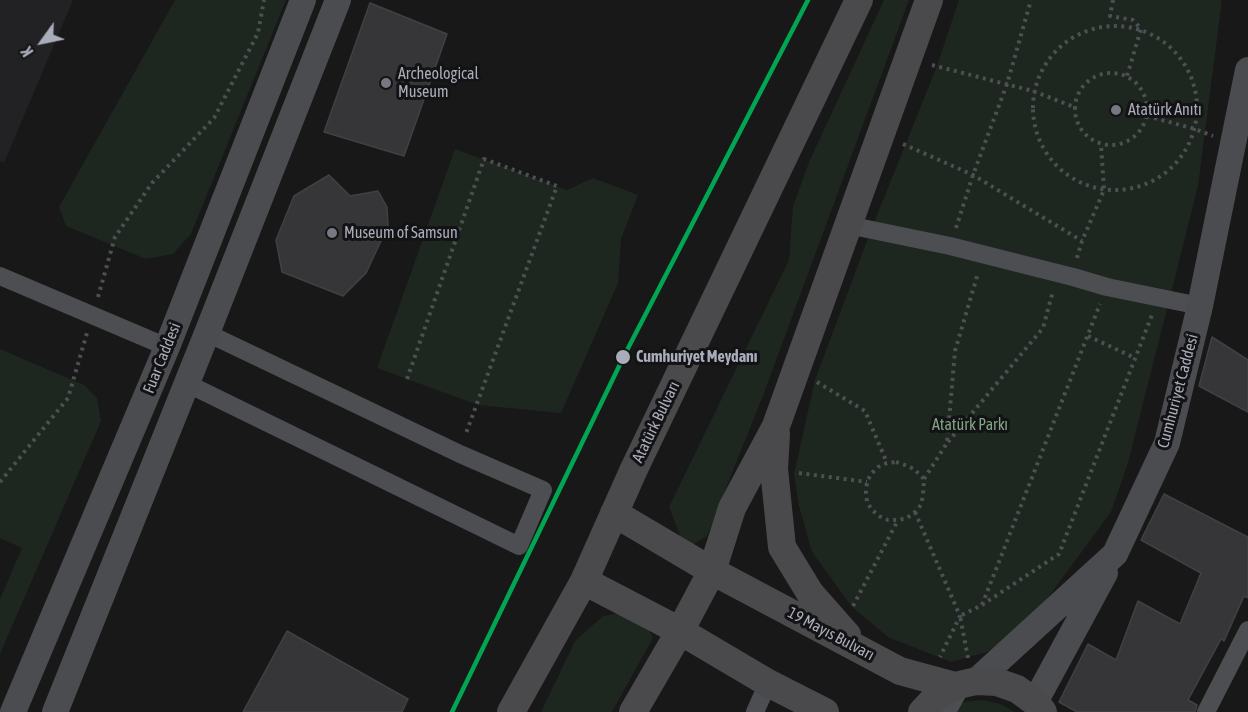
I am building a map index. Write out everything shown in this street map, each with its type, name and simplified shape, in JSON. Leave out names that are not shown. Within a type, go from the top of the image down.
[{"type":"main road","name":"Fuar Caddesi","points":[[13,712],[167,347],[303,0]]},
{"type":"main road","name":"Fuar Caddesi","points":[[55,712],[338,0]]},
{"type":"main road","name":"Atatürk Bulvarı","points":[[511,712],[584,581],[654,427],[859,0]]},
{"type":"main road","points":[[633,712],[712,571],[732,508],[776,426],[929,0]]},
{"type":"main road","name":"Cumhuriyet Caddesi","points":[[956,686],[1115,554],[1167,443],[1200,306],[1248,70]]},
{"type":"main road","points":[[776,426],[774,469],[782,547],[810,593],[849,638]]},
{"type":"main road","name":"19 Mayıs Bulvarı","points":[[614,513],[712,571],[849,638],[900,671],[956,686],[997,682],[1017,689],[1039,707]]},
{"type":"main road","points":[[1039,707],[1115,554]]},
{"type":"main road","points":[[584,581],[680,631],[768,683],[825,712]]},
{"type":"main road","points":[[922,712],[936,697],[956,686]]},
{"type":"street","points":[[848,225],[950,246],[1107,287],[1200,306]]},
{"type":"street","points":[[0,276],[167,347]]},
{"type":"street","points":[[186,383],[519,546],[543,490],[459,454],[207,333]]},
{"type":"street","points":[[1206,712],[1248,630]]},
{"type":"street","points":[[755,712],[768,683]]},
{"type":"path","points":[[0,482],[68,398],[115,237],[152,183],[214,118],[258,33],[264,0]]},
{"type":"path","points":[[950,246],[973,175],[1007,84],[1031,0]]},
{"type":"path","points":[[1113,0],[1110,16],[1132,20],[1141,29],[1164,41],[1181,58],[1193,80],[1198,104],[1195,129],[1186,151],[1170,170],[1151,183],[1128,190],[1104,190],[1078,182],[1056,166],[1040,144],[1032,118],[1033,91],[1044,64],[1062,44],[1086,30],[1114,25],[1141,29]]},
{"type":"path","points":[[1127,76],[1141,29]]},
{"type":"path","points":[[908,57],[1033,91],[1074,107]]},
{"type":"path","points":[[1115,72],[1137,83],[1144,93],[1147,116],[1143,128],[1135,137],[1113,146],[1101,144],[1081,130],[1074,107],[1077,95],[1092,77],[1115,72]]},
{"type":"path","points":[[1147,116],[1195,129],[1233,143]]},
{"type":"path","points":[[881,134],[973,175],[1082,241]]},
{"type":"path","points":[[924,479],[914,470],[896,462],[878,467],[867,482],[867,501],[872,510],[888,520],[907,518],[915,512],[921,505],[924,479],[947,443],[1043,328],[1104,190],[1101,144]]},
{"type":"path","points":[[407,379],[484,159],[557,186],[459,454]]},
{"type":"path","points":[[947,443],[955,351],[983,255]]},
{"type":"path","points":[[982,605],[1107,287]]},
{"type":"path","points":[[960,616],[982,605],[1059,554],[1158,297]]},
{"type":"path","points":[[1088,336],[1135,358]]},
{"type":"path","points":[[797,370],[866,411],[887,464]]},
{"type":"path","points":[[774,469],[867,482]]},
{"type":"path","points":[[915,512],[960,616],[956,686]]},
{"type":"path","points":[[849,638],[898,520]]},
{"type":"path","points":[[956,686],[960,616]]},
{"type":"shaded area","points":[[0,0],[73,0],[4,163],[0,161]]},
{"type":"green space","points":[[175,0],[286,0],[191,234],[173,254],[146,259],[66,226],[59,207]]},
{"type":"green space","points":[[884,0],[909,0],[764,393],[707,536],[692,545],[681,538],[669,507],[789,260],[793,206],[809,162]]},
{"type":"green space","name":"Atatürk Parkı","points":[[959,0],[1222,0],[1198,186],[1128,463],[1111,512],[1027,626],[987,652],[951,662],[888,637],[852,607],[812,552],[799,506],[794,474],[815,380],[871,230],[937,66]]},
{"type":"green space","points":[[455,149],[567,190],[593,178],[638,195],[621,239],[618,283],[561,413],[478,405],[377,368]]},
{"type":"green space","points":[[0,349],[84,385],[97,398],[101,421],[0,654],[0,599],[22,548],[0,538]]},
{"type":"green space","points":[[621,613],[645,623],[653,638],[612,712],[541,712],[575,641],[603,616]]},
{"type":"green space","points":[[982,700],[1000,704],[1015,712],[944,712],[963,702]]},
{"type":"building","name":"Archeological Museum","points":[[370,3],[447,34],[404,156],[324,132]]},
{"type":"building","name":"Museum of Samsun","points":[[329,175],[350,196],[378,191],[387,207],[388,226],[366,273],[343,296],[282,272],[276,240],[294,196]]},
{"type":"building","points":[[1212,337],[1248,360],[1248,412],[1199,386]]},
{"type":"building","points":[[1164,494],[1248,537],[1248,598],[1244,596],[1224,641],[1221,639],[1188,700],[1197,705],[1195,712],[1077,712],[1059,702],[1088,644],[1116,660],[1138,601],[1180,624],[1201,573],[1141,540]]},
{"type":"building","points":[[287,631],[408,699],[402,712],[243,712]]},
{"type":"transit line","points":[[452,712],[624,356],[808,0]]},
{"type":"place","name":"Archeological Museum","points":[[386,83]]},
{"type":"place","name":"Atatürk Anıtı","points":[[1116,110]]},
{"type":"place","name":"Museum of Samsun","points":[[332,233]]},
{"type":"place","name":"Cumhuriyet Meydanı","points":[[623,357]]}]
